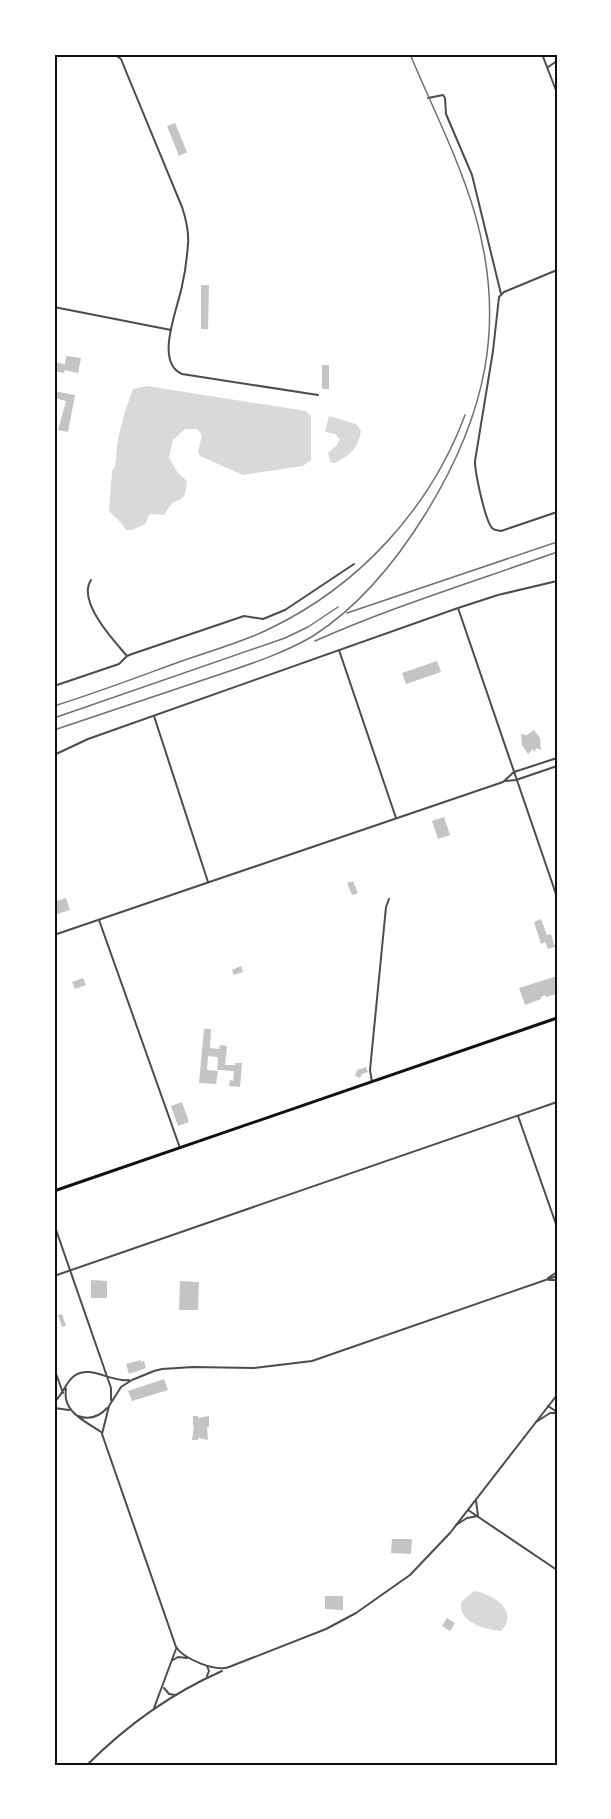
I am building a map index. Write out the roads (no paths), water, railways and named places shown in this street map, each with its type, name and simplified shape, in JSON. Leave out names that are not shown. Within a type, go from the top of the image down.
[{"type":"main road","points":[[55,1190],[557,1018]]},
{"type":"street","points":[[114,54],[121,59],[182,207],[187,226],[188,241],[183,284],[171,330],[168,352],[173,367],[177,372],[318,395]]},
{"type":"street","points":[[542,54],[557,93]]},
{"type":"street","points":[[548,67],[557,61]]},
{"type":"street","points":[[428,98],[443,95],[445,98],[446,114],[472,176],[501,294]]},
{"type":"street","points":[[557,270],[501,294],[498,299],[493,351],[475,461],[482,500],[490,525],[495,530],[501,531],[557,512]]},
{"type":"street","points":[[54,308],[171,330]]},
{"type":"street","points":[[54,686],[119,664],[127,656],[244,616],[264,619],[285,610],[354,564]]},
{"type":"street","points":[[91,580],[87,586],[88,597],[97,617],[127,656]]},
{"type":"street","points":[[54,755],[79,742],[458,608],[498,595],[557,581]]},
{"type":"street","points":[[458,608],[557,897]]},
{"type":"street","points":[[339,650],[396,818]]},
{"type":"street","points":[[153,716],[208,882]]},
{"type":"street","points":[[503,782],[514,772],[557,758]]},
{"type":"street","points":[[54,935],[503,782],[557,766]]},
{"type":"street","points":[[372,1082],[370,1070],[386,907],[389,899]]},
{"type":"street","points":[[99,920],[180,1148]]},
{"type":"street","points":[[54,1276],[557,1102]]},
{"type":"street","points":[[518,1116],[557,1227]]},
{"type":"street","points":[[54,1224],[111,1392],[102,1434],[176,1647],[181,1653],[194,1660],[220,1670],[313,1635],[356,1613],[410,1575],[456,1526],[557,1395]]},
{"type":"street","points":[[75,1414],[86,1418],[102,1414],[121,1387],[132,1380],[162,1369],[254,1368],[312,1361],[557,1276]]},
{"type":"street","points":[[54,1368],[71,1410],[102,1434]]},
{"type":"street","points":[[54,1402],[68,1383],[80,1373],[89,1372],[123,1381],[132,1380]]},
{"type":"street","points":[[98,1374],[109,1384]]},
{"type":"street","points":[[66,1401],[65,1390],[68,1383]]},
{"type":"street","points":[[557,1403],[557,1412]]},
{"type":"street","points":[[548,1406],[557,1412]]},
{"type":"street","points":[[54,1408],[71,1410]]},
{"type":"street","points":[[536,1422],[550,1413],[557,1412]]},
{"type":"street","points":[[476,1500],[478,1516]]},
{"type":"street","points":[[468,1510],[557,1570]]},
{"type":"street","points":[[456,1526],[467,1518],[478,1516]]},
{"type":"street","points":[[150,1712],[158,1702],[176,1647]]},
{"type":"street","points":[[172,1663],[178,1657],[194,1660]]},
{"type":"street","points":[[200,1681],[210,1672],[204,1664]]},
{"type":"street","points":[[87,1765],[121,1734],[150,1712],[200,1681],[229,1667]]},
{"type":"street","points":[[166,1679],[164,1688],[167,1693],[179,1694]]},
{"type":"railway","points":[[54,730],[249,664],[288,649],[313,636],[346,611],[390,565],[415,531],[446,477],[463,441],[476,405],[485,369],[489,332],[489,294],[485,255],[469,194],[410,54]]},
{"type":"railway","points":[[54,706],[258,634],[302,611],[333,591],[388,541],[411,513],[432,482],[465,415]]},
{"type":"railway","points":[[347,613],[557,542]]},
{"type":"railway","points":[[315,641],[405,605],[557,552]]},
{"type":"railway","points":[[54,718],[285,638],[308,627],[338,607]]}]
